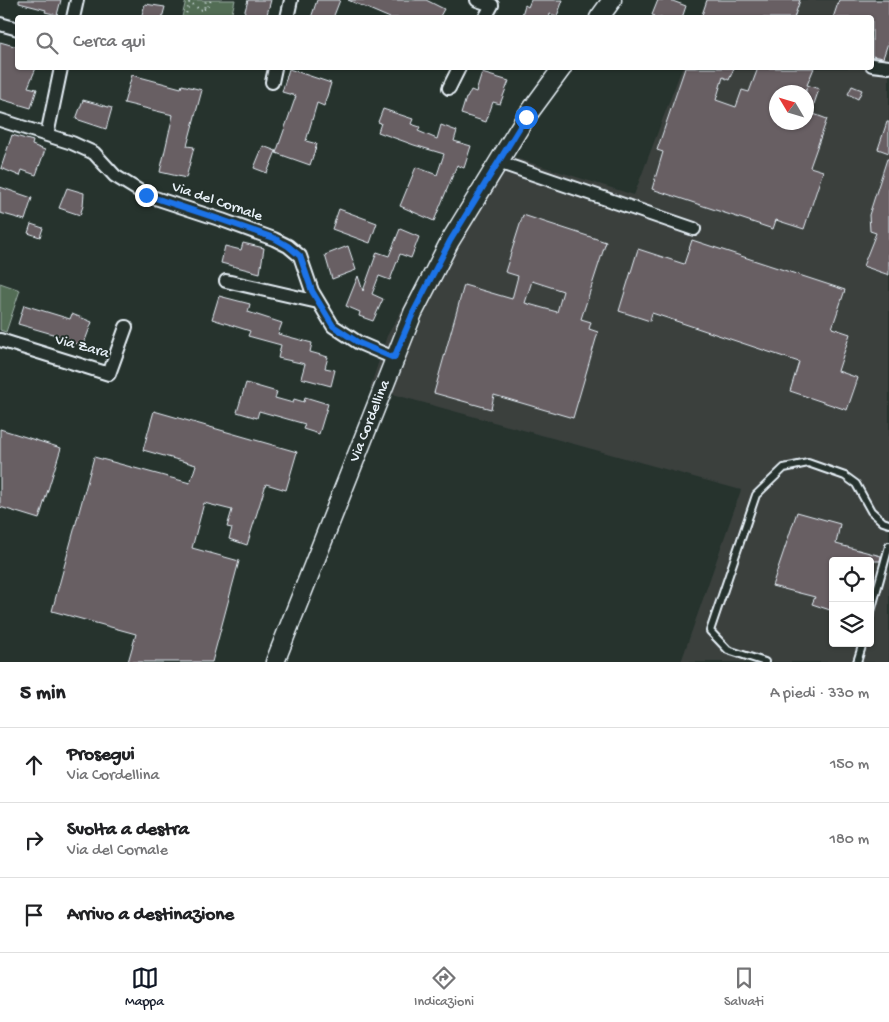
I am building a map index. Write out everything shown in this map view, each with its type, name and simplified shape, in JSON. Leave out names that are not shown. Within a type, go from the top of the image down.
[{"type":"street","points":[[74,15],[77,0]]},
{"type":"street","points":[[288,15],[292,0]]},
{"type":"street","points":[[477,0],[492,5],[487,15]]},
{"type":"street","points":[[601,15],[612,0]]},
{"type":"street","points":[[0,24],[15,28]]},
{"type":"street","points":[[874,65],[889,67]]},
{"type":"street","points":[[47,135],[61,70]]},
{"type":"street","points":[[272,82],[275,70]]},
{"type":"street","points":[[449,88],[458,70]]},
{"type":"street","name":"Via Cordellina","points":[[275,662],[413,313],[450,241],[526,117],[561,70]]},
{"type":"street","name":"Via del Cornale","points":[[0,120],[72,142],[94,153],[115,176],[146,195],[274,238],[288,246],[300,256],[312,291],[333,326],[344,335],[394,358]]},
{"type":"street","points":[[498,162],[694,228]]},
{"type":"street","points":[[226,281],[318,302]]},
{"type":"street","name":"Via Zara","points":[[0,340],[109,374],[126,327]]},
{"type":"lane","points":[[765,662],[728,650],[710,631],[756,495],[784,468],[808,463],[845,476],[856,484],[871,511],[889,524]]},
{"type":"lane","points":[[874,602],[889,546]]},
{"type":"lane","points":[[858,662],[861,647]]},
{"type":"path","points":[[190,0],[200,10],[208,7],[211,0]]},
{"type":"path","points":[[186,15],[190,0]]},
{"type":"path","points":[[204,9],[206,0]]},
{"type":"shaded area","points":[[706,0],[889,0],[889,662],[681,662],[741,490],[370,388],[387,336],[493,151],[634,195],[681,70],[874,70],[874,15],[701,15]]},
{"type":"green space","points":[[186,0],[235,0],[231,15],[182,15]]},
{"type":"green space","points":[[0,283],[20,290],[6,332],[0,330]]},
{"type":"building","points":[[19,0],[61,0],[57,15],[19,3]]},
{"type":"building","points":[[248,0],[271,0],[267,15],[244,15]]},
{"type":"building","points":[[317,0],[340,0],[334,15],[312,15]]},
{"type":"building","points":[[348,0],[426,0],[444,9],[441,15],[383,15]]},
{"type":"building","points":[[531,0],[563,0],[557,15],[522,15],[525,5],[528,7]]},
{"type":"building","points":[[658,0],[670,0],[686,6],[683,15],[652,15]]},
{"type":"building","points":[[707,0],[800,0],[795,15],[702,15]]},
{"type":"building","points":[[839,0],[889,0],[889,40],[883,58],[874,56],[874,15],[834,15]]},
{"type":"building","points":[[145,4],[165,7],[163,15],[142,15]]},
{"type":"building","points":[[0,42],[15,46],[15,70],[35,70],[28,87],[37,89],[31,108],[0,99]]},
{"type":"building","points":[[289,70],[331,83],[324,106],[317,103],[306,141],[317,144],[310,165],[276,153],[296,96],[282,92]]},
{"type":"building","points":[[684,70],[733,70],[729,80],[723,77],[716,100],[736,107],[742,90],[749,92],[757,70],[813,70],[807,85],[769,85],[769,130],[814,130],[814,114],[827,119],[810,167],[823,171],[804,229],[776,220],[773,229],[652,189],[663,152],[657,150]]},
{"type":"building","points":[[482,73],[509,81],[500,104],[493,102],[486,122],[461,114],[466,98],[471,90],[476,92]]},
{"type":"building","points":[[132,75],[181,88],[182,85],[202,90],[187,146],[194,147],[186,178],[160,172],[173,115],[124,103]]},
{"type":"building","points":[[852,86],[862,90],[858,99],[848,94]]},
{"type":"building","points":[[814,87],[819,89],[814,104]]},
{"type":"building","points":[[83,100],[112,108],[106,129],[76,119]]},
{"type":"building","points":[[383,109],[413,119],[411,124],[420,127],[418,131],[437,139],[441,125],[457,131],[454,141],[471,146],[464,168],[457,165],[434,221],[400,206],[416,167],[437,175],[444,154],[378,132],[381,123],[378,122]]},
{"type":"building","points":[[887,122],[889,122],[889,153],[878,149]]},
{"type":"building","points":[[12,135],[33,141],[32,145],[45,150],[36,175],[22,170],[20,176],[1,168]]},
{"type":"building","points":[[263,146],[276,151],[267,173],[254,168]]},
{"type":"building","points":[[887,159],[889,159],[889,275],[863,266],[876,233],[870,231],[869,215]]},
{"type":"building","points":[[0,187],[32,198],[25,220],[0,213]]},
{"type":"building","points":[[67,188],[84,193],[80,215],[59,208]]},
{"type":"building","points":[[339,209],[377,223],[370,243],[332,229]]},
{"type":"building","points":[[523,215],[606,242],[581,319],[591,322],[589,329],[598,332],[573,418],[494,395],[491,409],[434,393],[464,285],[512,299],[518,276],[505,272]],"holes":[[[532,281],[563,291],[557,312],[525,303]]]},
{"type":"building","points":[[31,224],[43,228],[40,237],[28,233]]},
{"type":"building","points":[[400,229],[419,237],[411,258],[400,254],[390,280],[379,276],[372,294],[383,299],[373,321],[359,316],[360,312],[346,306],[358,276],[363,291],[377,252],[389,256]]},
{"type":"building","points":[[692,240],[845,290],[832,328],[850,334],[838,371],[858,378],[847,410],[790,391],[799,362],[652,313],[650,321],[619,311],[638,249],[684,264]]},
{"type":"building","points":[[243,243],[264,248],[260,273],[221,263],[225,246],[241,250]]},
{"type":"building","points":[[348,246],[356,270],[332,279],[325,255]]},
{"type":"building","points":[[219,296],[250,304],[248,312],[282,323],[278,334],[312,343],[310,352],[328,357],[325,368],[335,370],[331,386],[301,378],[305,364],[278,358],[281,345],[248,336],[250,331],[212,319]]},
{"type":"building","points":[[24,305],[70,319],[72,314],[92,322],[83,346],[63,339],[63,337],[18,324]]},
{"type":"building","points":[[246,383],[277,392],[275,398],[293,403],[294,399],[304,402],[305,397],[328,404],[319,434],[303,429],[305,424],[259,411],[257,418],[237,412]]},
{"type":"building","points":[[154,411],[297,452],[286,490],[266,484],[247,545],[229,539],[232,528],[227,527],[232,510],[204,503],[192,548],[239,561],[212,662],[128,662],[136,634],[52,611],[94,457],[190,483],[196,465],[143,450]]},
{"type":"building","points":[[0,429],[61,448],[39,519],[0,507]]},
{"type":"building","points":[[797,512],[840,524],[836,544],[881,556],[880,561],[874,561],[874,557],[829,557],[829,610],[812,604],[815,597],[772,586]]},
{"type":"route","points":[[146,195],[274,238],[288,246],[300,256],[312,291],[333,326],[344,335],[359,343],[394,358],[413,313],[450,241],[526,117]]}]
